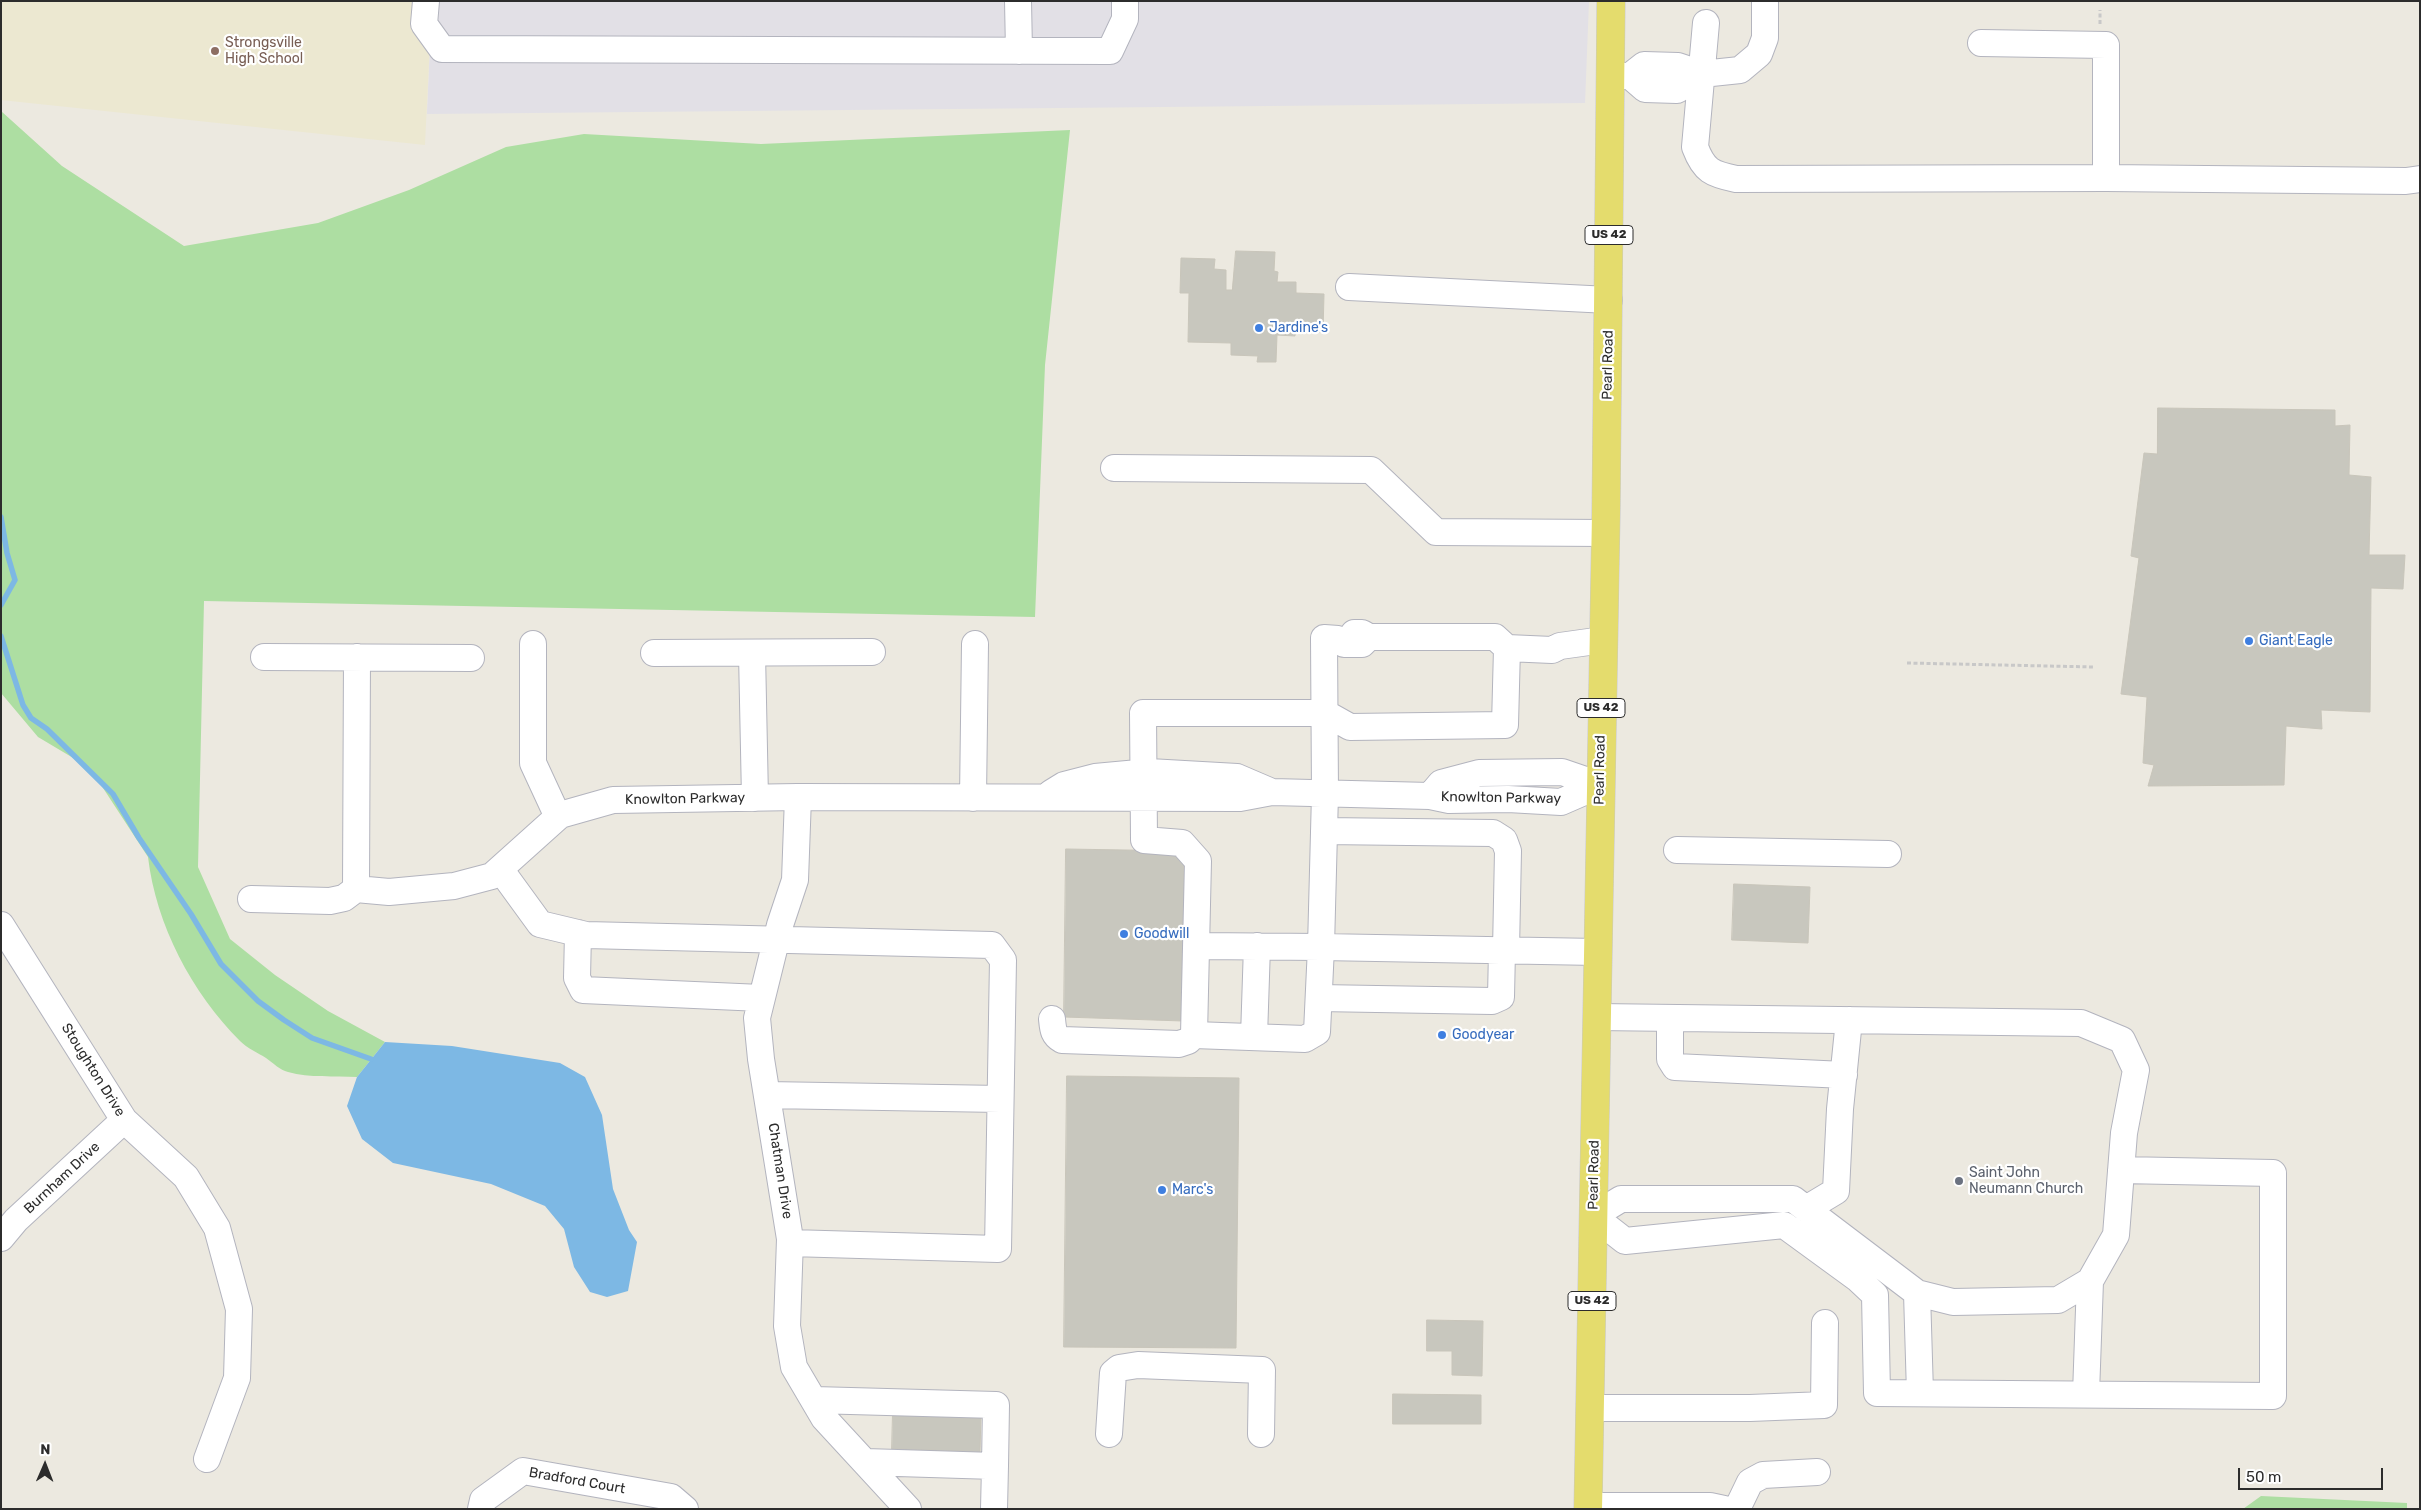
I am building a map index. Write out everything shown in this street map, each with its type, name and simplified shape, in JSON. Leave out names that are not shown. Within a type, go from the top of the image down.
[{"type":"main road","name":"Pearl Road","points":[[1588,1507],[1609,300],[1620,76],[1611,1]]},
{"type":"street","points":[[426,1],[424,24],[442,49],[1019,51],[1110,51],[1125,19],[1125,1]]},
{"type":"street","points":[[1018,1],[1019,51]]},
{"type":"street","points":[[1620,76],[1644,65],[1678,66],[1702,74],[1740,70],[1759,54],[1764,38],[1765,1]]},
{"type":"street","points":[[1706,23],[1695,147],[1701,164],[1717,175],[1736,179],[2106,178],[2406,181],[2420,179]]},
{"type":"street","points":[[1980,44],[2106,45],[2106,178]]},
{"type":"street","points":[[1349,287],[1609,300]]},
{"type":"street","points":[[1114,468],[1371,470],[1436,532],[1606,533]]},
{"type":"street","points":[[1194,1034],[1305,1039],[1318,1032],[1325,794],[1325,713],[1331,639],[1344,644],[1362,644],[1369,637],[1495,636],[1507,648],[1552,650],[1560,646],[1602,652]]},
{"type":"street","points":[[533,644],[533,763],[558,817]]},
{"type":"street","points":[[973,798],[975,644]]},
{"type":"street","points":[[1052,1020],[1053,1032],[1056,1037],[1062,1040],[1180,1044],[1188,1041],[1194,1034],[1198,861],[1182,843],[1144,840],[1142,714],[1325,713],[1350,727],[1506,725],[1507,648]]},
{"type":"street","points":[[654,653],[872,652]]},
{"type":"street","points":[[752,653],[755,798]]},
{"type":"street","points":[[264,657],[471,658]]},
{"type":"street","points":[[251,899],[330,901],[344,898],[356,889],[357,657]]},
{"type":"street","name":"Knowlton Parkway","points":[[356,889],[388,892],[454,886],[492,876],[558,817],[613,800],[798,797],[1042,799],[1064,785],[1088,779],[1144,785],[1237,777],[1272,792],[1430,796],[1441,783],[1479,773],[1562,772],[1600,785]]},
{"type":"street","name":"Chatman Drive","points":[[798,797],[795,880],[776,941],[757,1018],[767,1095],[781,1171],[790,1243],[786,1326],[794,1368],[824,1418],[908,1509]]},
{"type":"street","points":[[1319,998],[1492,1001],[1501,996],[1508,851],[1499,836],[1493,833],[1324,831]]},
{"type":"street","points":[[1677,850],[1888,854]]},
{"type":"street","points":[[500,870],[540,924],[586,935],[992,945],[1003,960],[998,1249],[790,1243]]},
{"type":"street","name":"Stoughton Drive","points":[[1,925],[124,1120],[186,1177],[217,1228],[239,1309],[237,1378],[207,1459]]},
{"type":"street","points":[[578,933],[578,978],[583,990],[761,998]]},
{"type":"street","points":[[1196,946],[1597,952]]},
{"type":"street","points":[[1254,1037],[1257,946]]},
{"type":"street","points":[[1596,1017],[2081,1022],[2122,1040],[2136,1070],[2124,1133],[2116,1235],[2090,1281],[2086,1394]]},
{"type":"street","points":[[1670,1018],[1670,1059],[1675,1067],[1844,1075]]},
{"type":"street","points":[[1849,1020],[1836,1191],[1800,1204],[1621,1199],[1593,1216],[1624,1241],[1784,1225],[1858,1279],[1875,1295],[1877,1392],[2273,1396],[2273,1173],[2121,1170]]},
{"type":"street","points":[[767,1095],[1000,1099]]},
{"type":"street","name":"Burnham Drive","points":[[1,1238],[16,1220],[124,1120]]},
{"type":"street","points":[[1784,1225],[1800,1204]]},
{"type":"street","points":[[1800,1204],[1917,1293],[1953,1302],[2058,1300],[2090,1281]]},
{"type":"street","points":[[1917,1293],[1920,1393]]},
{"type":"street","points":[[1590,1408],[1824,1406],[1825,1323]]},
{"type":"street","points":[[1109,1434],[1113,1373],[1119,1368],[1138,1365],[1262,1370],[1261,1434]]},
{"type":"street","points":[[814,1400],[996,1405],[994,1509]]},
{"type":"street","points":[[865,1462],[994,1466]]},
{"type":"street","name":"Bradford Court","points":[[481,1509],[483,1500],[523,1471],[671,1497],[685,1509]]},
{"type":"street","points":[[1737,1509],[1750,1482],[1763,1475],[1817,1472]]},
{"type":"street","points":[[1588,1507],[1710,1506],[1724,1509]]},
{"type":"path","points":[[1907,663],[2094,667]]},
{"type":"shaded area","name":"Strongsville High School","points":[[1,1],[432,1],[425,145],[1,100]]},
{"type":"shaded area","points":[[432,1],[1589,1],[1585,103],[427,114]]},
{"type":"green space","points":[[1,111],[62,166],[184,246],[318,223],[409,190],[506,147],[584,134],[761,144],[1070,130],[1045,365],[1035,617],[204,601],[198,867],[230,939],[275,975],[328,1011],[385,1042],[357,1077],[305,1075],[282,1070],[240,1041],[207,1002],[192,980],[168,932],[159,908],[148,857],[90,768],[38,737],[1,693]]},
{"type":"green space","points":[[2261,1496],[2407,1503],[2407,1509],[2243,1509]]},
{"type":"water","points":[[385,1042],[452,1046],[560,1063],[585,1077],[602,1115],[613,1189],[629,1230],[637,1242],[628,1291],[607,1297],[590,1292],[574,1267],[564,1229],[545,1206],[491,1184],[393,1163],[362,1139],[347,1106],[357,1077]]},
{"type":"building","points":[[1236,251],[1275,252],[1274,271],[1278,272],[1277,282],[1296,282],[1296,293],[1324,294],[1323,332],[1295,332],[1295,336],[1277,335],[1276,362],[1257,362],[1258,356],[1231,355],[1231,343],[1188,342],[1189,293],[1180,293],[1181,258],[1215,259],[1214,269],[1226,270],[1226,290],[1232,290]]},
{"type":"building","name":"Giant Eagle","points":[[2158,408],[2335,410],[2335,426],[2350,425],[2349,475],[2371,477],[2369,555],[2405,555],[2403,589],[2371,588],[2370,712],[2321,710],[2322,729],[2286,726],[2284,785],[2148,786],[2154,765],[2143,763],[2147,697],[2121,694],[2139,558],[2131,556],[2144,453],[2157,454]]},
{"type":"building","name":"Goodwill","points":[[1066,849],[1184,851],[1183,1021],[1064,1017]]},
{"type":"building","points":[[1734,884],[1810,887],[1808,943],[1732,940]]},
{"type":"building","points":[[1067,1076],[1239,1078],[1236,1348],[1064,1347]]},
{"type":"building","points":[[1427,1320],[1483,1321],[1482,1376],[1452,1375],[1452,1351],[1427,1351]]},
{"type":"building","points":[[1393,1394],[1481,1395],[1481,1424],[1393,1424]]},
{"type":"building","points":[[893,1411],[981,1413],[980,1452],[892,1449]]},
{"type":"waterway","points":[[1,517],[7,553],[15,580],[1,605]]},
{"type":"waterway","points":[[1,636],[23,705],[31,718],[47,729],[113,794],[139,838],[191,914],[221,964],[258,1001],[312,1038],[371,1059]]},
{"type":"place","name":"Strongsville High School","points":[[215,51]]},
{"type":"place","name":"Jardine's","points":[[1259,328]]},
{"type":"place","name":"Giant Eagle","points":[[2249,641]]},
{"type":"place","name":"Goodwill","points":[[1124,934]]},
{"type":"place","name":"Goodyear","points":[[1442,1035]]},
{"type":"place","name":"Saint John Neumann Church","points":[[1959,1181]]},
{"type":"place","name":"Marc's","points":[[1162,1190]]}]
